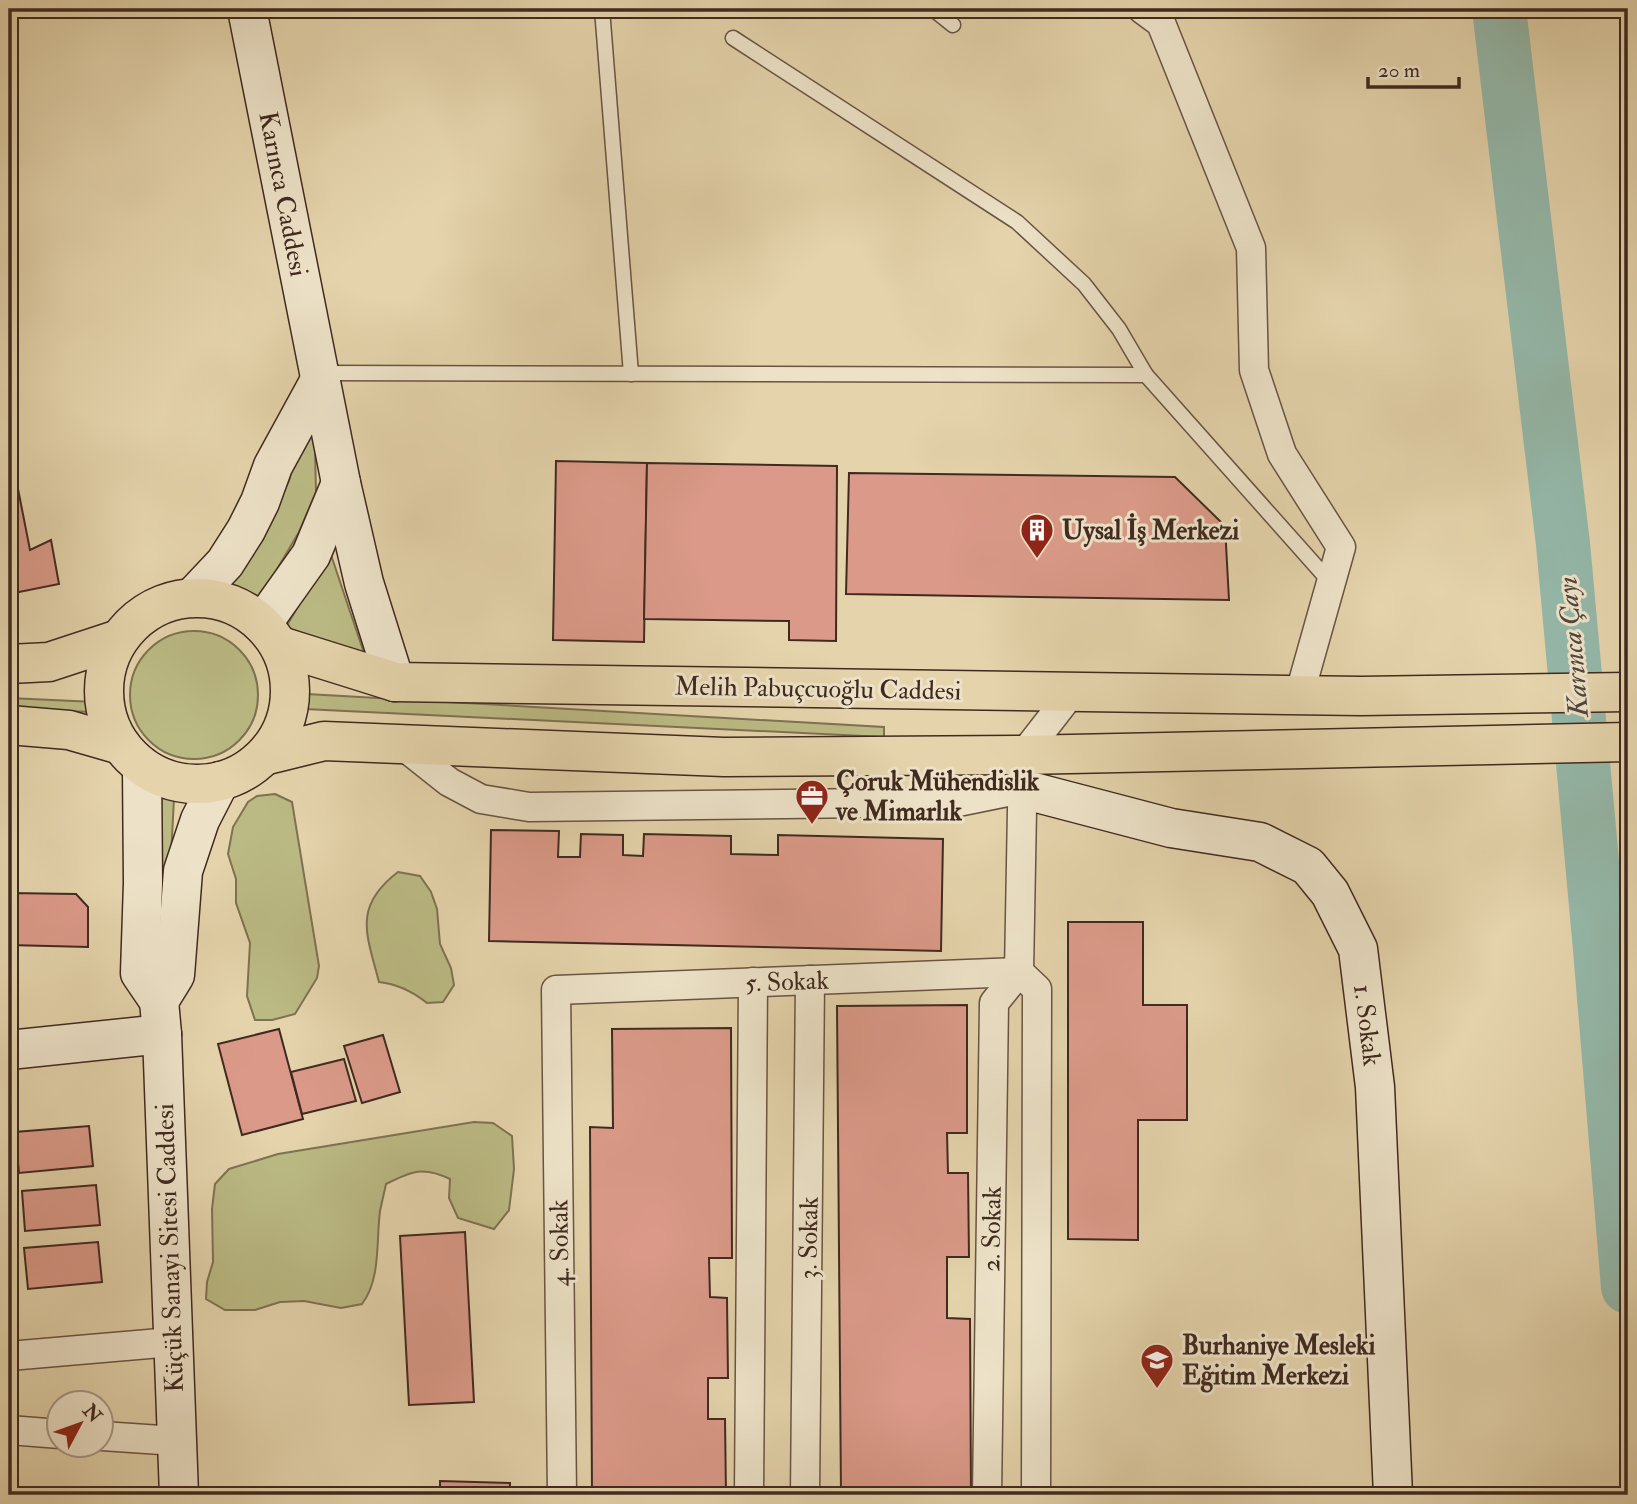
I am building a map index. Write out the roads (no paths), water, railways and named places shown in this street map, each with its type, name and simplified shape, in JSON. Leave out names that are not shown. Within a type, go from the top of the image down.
[{"type":"main road","points":[[9,725],[69,730],[132,756],[170,781],[201,785],[231,779],[250,769],[267,755],[278,739],[289,710],[290,680],[271,635],[239,608],[209,598],[194,597],[170,601],[132,623],[110,656],[104,686],[107,717],[132,756]]},
{"type":"main road","name":"Melih Pabuçcuoğlu Caddesi","points":[[271,635],[395,682],[1299,696],[1628,692]]},
{"type":"main road","points":[[9,664],[49,662],[119,639]]},
{"type":"main road","points":[[267,755],[324,741],[1023,772],[1364,748],[1628,741]]},
{"type":"street","name":"Karınca Caddesi","points":[[247,9],[341,483],[364,583],[395,682]]},
{"type":"street","points":[[1142,9],[1161,23],[1251,248],[1254,370],[1282,454],[1341,547],[1299,696]]},
{"type":"street","points":[[194,597],[225,563],[246,530],[273,466],[320,377]]},
{"type":"street","points":[[271,635],[311,555],[341,483]]},
{"type":"street","points":[[1018,972],[1023,772],[1072,692]]},
{"type":"street","points":[[401,744],[449,782],[481,799],[529,807],[945,802],[1023,772]]},
{"type":"street","points":[[132,756],[140,973],[160,1018]]},
{"type":"street","name":"1. Sokak","points":[[1023,772],[1171,828],[1260,842],[1308,866],[1330,893],[1358,949],[1375,1087],[1393,1495]]},
{"type":"street","points":[[160,1018],[175,975],[184,871],[200,820],[220,781]]},
{"type":"street","name":"5. Sokak","points":[[556,990],[1018,972]]},
{"type":"street","name":"2. Sokak","points":[[987,1495],[994,1003],[1018,972],[1037,989],[1036,1495]]},
{"type":"street","name":"3. Sokak","points":[[805,1495],[810,980]]},
{"type":"street","points":[[748,1495],[753,982]]},
{"type":"street","name":"4. Sokak","points":[[556,990],[562,1495]]},
{"type":"street","points":[[9,1050],[160,1018]]},
{"type":"street","name":"Küçük Sanayi Sitesi Caddesi","points":[[160,1018],[179,1495]]},
{"type":"street","points":[[9,1356],[172,1342]]},
{"type":"street","points":[[9,1430],[46,1433]]},
{"type":"street","points":[[116,1437],[176,1441]]},
{"type":"lane","points":[[601,9],[631,374]]},
{"type":"lane","points":[[933,9],[953,25]]},
{"type":"lane","points":[[733,38],[1017,222],[1084,284],[1119,329],[1146,375],[1331,583]]},
{"type":"lane","points":[[320,377],[631,374],[1146,375]]},
{"type":"waterway","name":"Karınca Çayı","points":[[1499,9],[1563,544],[1628,1287]]},
{"type":"place","name":"Uysal İş Merkezi","points":[[1037,560]]},
{"type":"place","name":"Çoruk Mühendislik ve Mimarlık","points":[[812,826]]},
{"type":"place","name":"Burhaniye Mesleki Eğitim Merkezi","points":[[1157,1390]]}]
